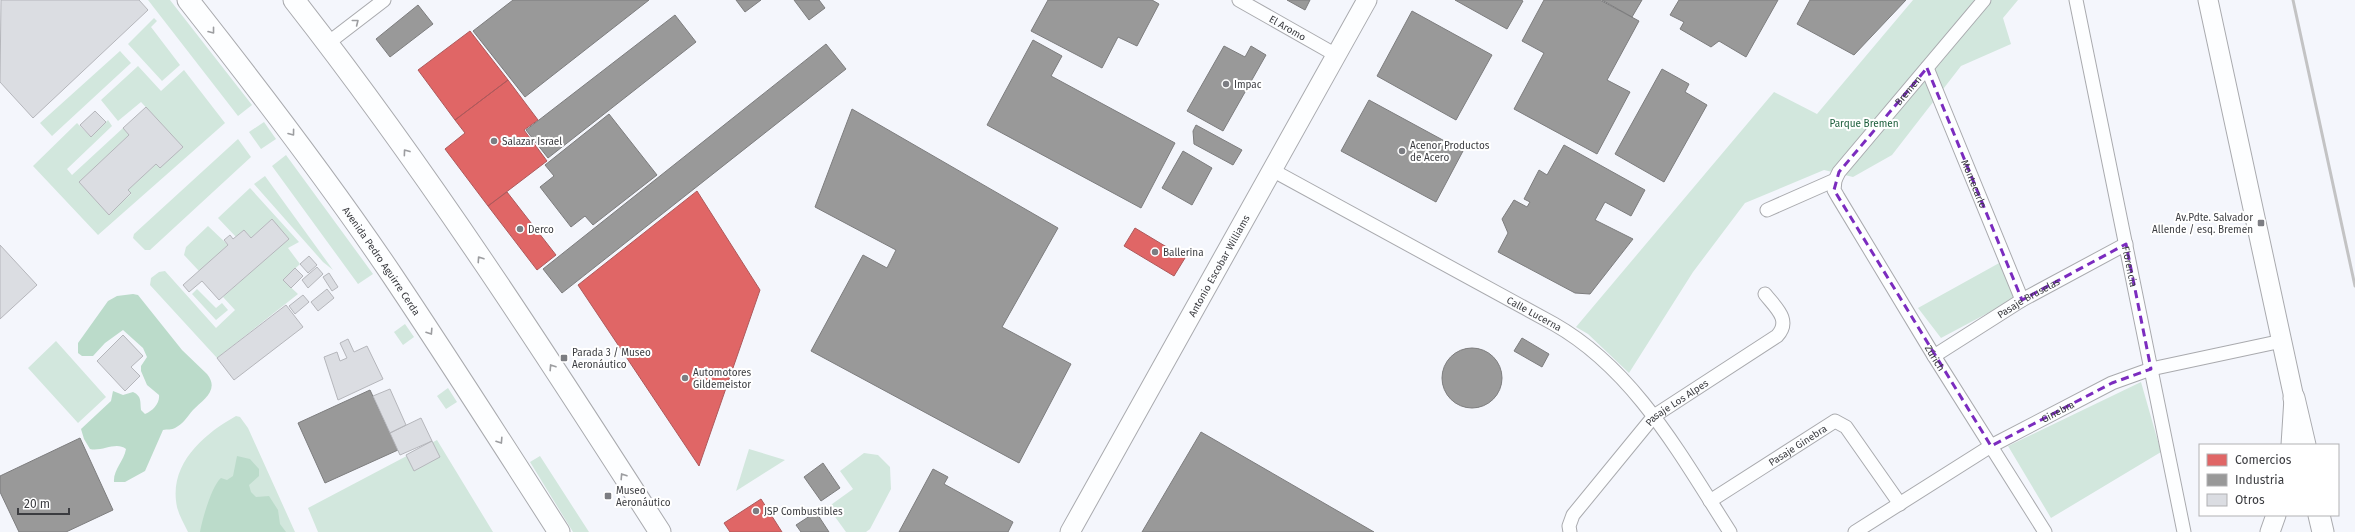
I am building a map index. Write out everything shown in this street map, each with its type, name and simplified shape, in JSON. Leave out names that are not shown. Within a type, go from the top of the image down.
[{"type":"main road","name":"Avenida Pedro Aguirre Cerda","points":[[188,0],[268,102],[346,209],[392,275],[560,532]]},
{"type":"main road","points":[[294,0],[328,43],[445,206],[525,324],[660,532]]},
{"type":"main road","points":[[2294,398],[2305,444]]},
{"type":"main road","points":[[2319,516],[2323,532]]},
{"type":"street","points":[[328,43],[384,0]]},
{"type":"street","name":"El Aromo","points":[[1239,0],[1336,55]]},
{"type":"street","name":"Antonio Escobar Williams","points":[[1070,532],[1367,0]]},
{"type":"street","name":"Bremen","points":[[1835,180],[1839,172],[1984,0]]},
{"type":"street","name":"Florencia","points":[[2076,0],[2184,532]]},
{"type":"street","points":[[2208,0],[2294,398],[2291,444]]},
{"type":"street","name":"Montecarlo","points":[[1927,68],[2022,300]]},
{"type":"street","name":"Calle Lucerna","points":[[1272,170],[1568,332],[1607,363],[1633,389],[1654,416],[1730,532]]},
{"type":"street","points":[[1767,210],[1835,180]]},
{"type":"street","name":"Zúrich","points":[[1835,180],[1834,190],[1838,197],[1934,356],[2045,532]]},
{"type":"street","name":"Pasaje Bruselas","points":[[1934,356],[2022,300],[2126,244]]},
{"type":"street","name":"Pasaje Los Alpes","points":[[1570,532],[1569,526],[1573,515],[1654,416],[1783,330],[1785,324],[1783,318],[1765,294]]},
{"type":"street","name":"Ginebra","points":[[1855,532],[1991,446],[2112,383],[2151,369],[2282,341]]},
{"type":"street","name":"Pasaje Ginebra","points":[[1710,501],[1835,421],[1840,422],[1846,427],[1900,504]]},
{"type":"street","points":[[2270,532],[2276,516]]},
{"type":"highlighted area","points":[[1927,68],[2022,300],[2126,244],[2151,369],[2112,383],[1991,446],[1834,190],[1839,172]]},
{"type":"green space","points":[[148,0],[170,0],[252,105],[238,116]]},
{"type":"green space","name":"Parque Bremen","points":[[1913,0],[2018,0],[2003,18],[2011,44],[1961,66],[1892,155],[1853,177],[1824,170],[1745,203],[1693,272],[1629,373],[1588,334],[1576,327],[1774,92],[1817,114]]},
{"type":"green space","points":[[154,18],[157,21],[151,27],[180,65],[162,81],[128,44]]},
{"type":"green space","points":[[120,51],[131,63],[52,136],[40,123]]},
{"type":"green space","points":[[138,66],[161,91],[184,70],[225,123],[98,235],[33,166],[77,123],[91,137],[108,120],[112,126],[67,169],[72,175],[123,128],[129,135],[79,182],[109,214],[131,194],[128,190],[156,164],[182,146],[141,102],[118,121],[101,100]]},
{"type":"green space","points":[[264,122],[276,139],[261,149],[249,132]]},
{"type":"green space","points":[[238,139],[251,157],[150,250],[145,250],[133,238],[134,234]]},
{"type":"green space","points":[[286,155],[373,274],[358,284],[272,166]]},
{"type":"green space","points":[[265,176],[333,270],[323,262],[254,184]]},
{"type":"green space","points":[[250,188],[299,242],[288,248],[300,264],[283,280],[298,294],[217,358],[150,285],[151,278],[159,272],[165,271],[216,328],[235,310],[223,297],[288,239],[272,219],[251,238],[244,230],[236,237],[218,218]]},
{"type":"green space","points":[[208,226],[228,245],[199,271],[184,255],[186,247]]},
{"type":"green space","points":[[2001,262],[2016,298],[1941,338],[1918,308]]},
{"type":"green space","points":[[197,289],[216,308],[222,303],[228,310],[216,320],[192,294]]},
{"type":"green space","points":[[133,294],[138,295],[182,350],[207,374],[212,385],[209,394],[183,422],[174,429],[163,430],[145,471],[125,482],[114,482],[115,473],[126,449],[113,446],[95,450],[90,449],[84,439],[81,429],[111,401],[113,391],[123,395],[133,392],[138,395],[141,410],[145,414],[151,411],[155,406],[159,395],[147,385],[141,371],[141,366],[147,357],[143,348],[123,330],[105,343],[93,356],[82,356],[78,353],[78,343],[108,301],[117,296]]},
{"type":"green space","points":[[405,324],[414,337],[403,345],[394,332]]},
{"type":"green space","points":[[56,341],[106,397],[78,423],[28,368]]},
{"type":"green space","points":[[2141,382],[2161,452],[2051,518],[2008,446]]},
{"type":"green space","points":[[448,388],[457,402],[446,409],[437,396]]},
{"type":"green space","points":[[236,416],[240,417],[248,428],[295,532],[188,532],[177,507],[176,491],[178,477],[183,464],[201,441],[224,423]]},
{"type":"green space","points":[[437,440],[493,532],[318,532],[308,508]]},
{"type":"green space","points":[[749,449],[785,460],[736,491]]},
{"type":"green space","points":[[864,453],[878,455],[890,467],[891,489],[870,529],[866,532],[846,532],[828,507],[853,489],[840,471]]},
{"type":"green space","points":[[237,456],[250,459],[259,469],[259,476],[249,485],[251,492],[256,497],[269,496],[278,510],[280,524],[286,532],[200,532],[205,511],[214,488],[221,478],[227,480],[233,476]]},
{"type":"green space","points":[[540,456],[589,532],[573,532],[530,462]]},
{"type":"building: Comercios","points":[[470,31],[508,80],[455,120],[418,70]]},
{"type":"building: Comercios","name":"Salazar Israel","points":[[508,80],[538,120],[524,130],[547,161],[488,206],[445,149],[465,133],[455,120]]},
{"type":"building: Comercios","name":"Automotores Gildemeistor","points":[[697,191],[760,290],[699,466],[578,285]]},
{"type":"building: Comercios","name":"Derco","points":[[507,192],[556,255],[537,270],[488,206]]},
{"type":"building: Comercios","name":"Ballerina","points":[[1135,228],[1185,258],[1174,276],[1124,246]]},
{"type":"building: Comercios","name":"JSP Combustibles","points":[[761,499],[782,532],[730,532],[724,523]]},
{"type":"building: Industria","points":[[513,0],[649,0],[525,97],[473,31]]},
{"type":"building: Industria","points":[[736,0],[761,0],[745,12]]},
{"type":"building: Industria","points":[[794,0],[819,0],[825,8],[809,20]]},
{"type":"building: Industria","points":[[1048,0],[1152,0],[1159,4],[1137,46],[1118,37],[1102,68],[1031,31]]},
{"type":"building: Industria","points":[[1287,0],[1310,0],[1305,10]]},
{"type":"building: Industria","points":[[1455,0],[1521,0],[1523,1],[1507,29]]},
{"type":"building: Industria","points":[[1544,0],[1600,0],[1639,21],[1607,80],[1630,92],[1597,154],[1514,109],[1544,53],[1522,41]]},
{"type":"building: Industria","points":[[1602,0],[1642,0],[1632,17]]},
{"type":"building: Industria","points":[[1679,0],[1778,0],[1746,57],[1719,41],[1711,47],[1680,29],[1684,22],[1670,15]]},
{"type":"building: Industria","points":[[1810,0],[1906,0],[1854,55],[1797,24]]},
{"type":"building: Industria","points":[[418,5],[433,24],[390,57],[376,39]]},
{"type":"building: Industria","points":[[1412,11],[1492,55],[1456,120],[1377,76]]},
{"type":"building: Industria","points":[[675,15],[696,42],[548,158],[526,130]]},
{"type":"building: Industria","points":[[1033,40],[1062,56],[1051,76],[1175,143],[1141,208],[987,125]]},
{"type":"building: Industria","points":[[826,44],[846,69],[562,293],[543,269]]},
{"type":"building: Industria","name":"Impac","points":[[1224,46],[1245,57],[1251,46],[1266,55],[1223,131],[1187,111]]},
{"type":"building: Industria","points":[[1662,69],[1689,84],[1685,92],[1707,105],[1664,182],[1615,154]]},
{"type":"building: Industria","name":"Acenor Productos de Acero","points":[[1369,100],[1463,151],[1436,202],[1341,151]]},
{"type":"building: Industria","points":[[852,109],[1058,228],[1002,327],[1071,364],[1019,463],[811,351],[863,255],[887,268],[896,250],[815,207]]},
{"type":"building: Industria","points":[[609,114],[657,175],[593,225],[585,216],[571,227],[540,187],[554,176],[545,165]]},
{"type":"building: Industria","points":[[1196,125],[1242,150],[1233,165],[1194,144],[1193,131]]},
{"type":"building: Industria","points":[[1564,145],[1645,190],[1631,216],[1605,202],[1595,220],[1633,239],[1590,294],[1575,293],[1498,252],[1508,233],[1502,219],[1514,200],[1527,207],[1530,202],[1524,199],[1539,170],[1547,175]]},
{"type":"building: Industria","points":[[1183,151],[1212,168],[1192,205],[1162,188]]},
{"type":"building: Industria","points":[[1522,338],[1549,354],[1542,367],[1514,351]]},
{"type":"building: Industria","points":[[1472,348],[1489,353],[1497,361],[1502,378],[1497,395],[1489,403],[1472,408],[1455,403],[1447,395],[1442,378],[1447,361],[1455,353]]},
{"type":"building: Industria","points":[[370,390],[398,450],[325,483],[298,423]]},
{"type":"building: Industria","points":[[1201,432],[1374,532],[1142,532]]},
{"type":"building: Industria","points":[[80,438],[113,510],[66,532],[19,532],[0,492],[0,476]]},
{"type":"building: Industria","points":[[823,463],[840,488],[821,501],[804,477]]},
{"type":"building: Industria","points":[[933,469],[948,477],[944,484],[1013,522],[1008,532],[899,532]]},
{"type":"building: Industria","points":[[816,512],[829,532],[801,532],[796,525]]},
{"type":"building: Otros","points":[[1,0],[139,0],[148,10],[33,118],[0,82]]},
{"type":"building: Otros","points":[[146,107],[183,147],[160,168],[156,164],[128,190],[131,193],[109,215],[79,182],[129,135],[123,128]]},
{"type":"building: Otros","points":[[95,111],[106,122],[91,137],[80,125]]},
{"type":"building: Otros","points":[[272,219],[289,239],[219,300],[202,281],[189,292],[183,285],[228,245],[224,240],[230,235],[233,239],[244,230],[251,238]]},
{"type":"building: Otros","points":[[0,245],[37,285],[0,319]]},
{"type":"building: Otros","points":[[309,256],[317,265],[308,273],[300,264]]},
{"type":"building: Otros","points":[[317,267],[323,274],[308,288],[302,280]]},
{"type":"building: Otros","points":[[295,268],[303,276],[291,288],[283,280]]},
{"type":"building: Otros","points":[[329,273],[338,287],[332,291],[323,277]]},
{"type":"building: Otros","points":[[327,289],[334,298],[318,311],[311,302]]},
{"type":"building: Otros","points":[[303,295],[309,302],[295,314],[289,306]]},
{"type":"building: Otros","points":[[286,305],[303,327],[234,380],[217,358]]},
{"type":"building: Otros","points":[[123,335],[143,356],[131,367],[140,376],[125,391],[97,361]]},
{"type":"building: Otros","points":[[348,339],[354,352],[367,346],[383,379],[338,400],[324,357],[337,352],[340,361],[347,358],[340,343]]},
{"type":"building: Otros","points":[[390,389],[406,425],[390,433],[373,396]]},
{"type":"building: Otros","points":[[421,418],[432,441],[400,455],[390,433]]},
{"type":"building: Otros","points":[[432,441],[440,457],[414,471],[406,455]]},
{"type":"railway","points":[[2293,0],[2355,286]]},
{"type":"place","name":"Impac","points":[[1226,84]]},
{"type":"place","name":"Salazar Israel","points":[[494,141]]},
{"type":"place","name":"Acenor Productos de Acero","points":[[1402,151]]},
{"type":"place","name":"Av.Pdte. Salvador Allende / esq. Bremen","points":[[2261,223]]},
{"type":"place","name":"Derco","points":[[520,229]]},
{"type":"place","name":"Ballerina","points":[[1155,252]]},
{"type":"place","name":"Parada 3 / Museo Aeronáutico","points":[[564,358]]},
{"type":"place","name":"Automotores Gildemeistor","points":[[685,378]]},
{"type":"place","name":"Museo Aeronáutico","points":[[608,496]]},
{"type":"place","name":"JSP Combustibles","points":[[756,511]]}]
